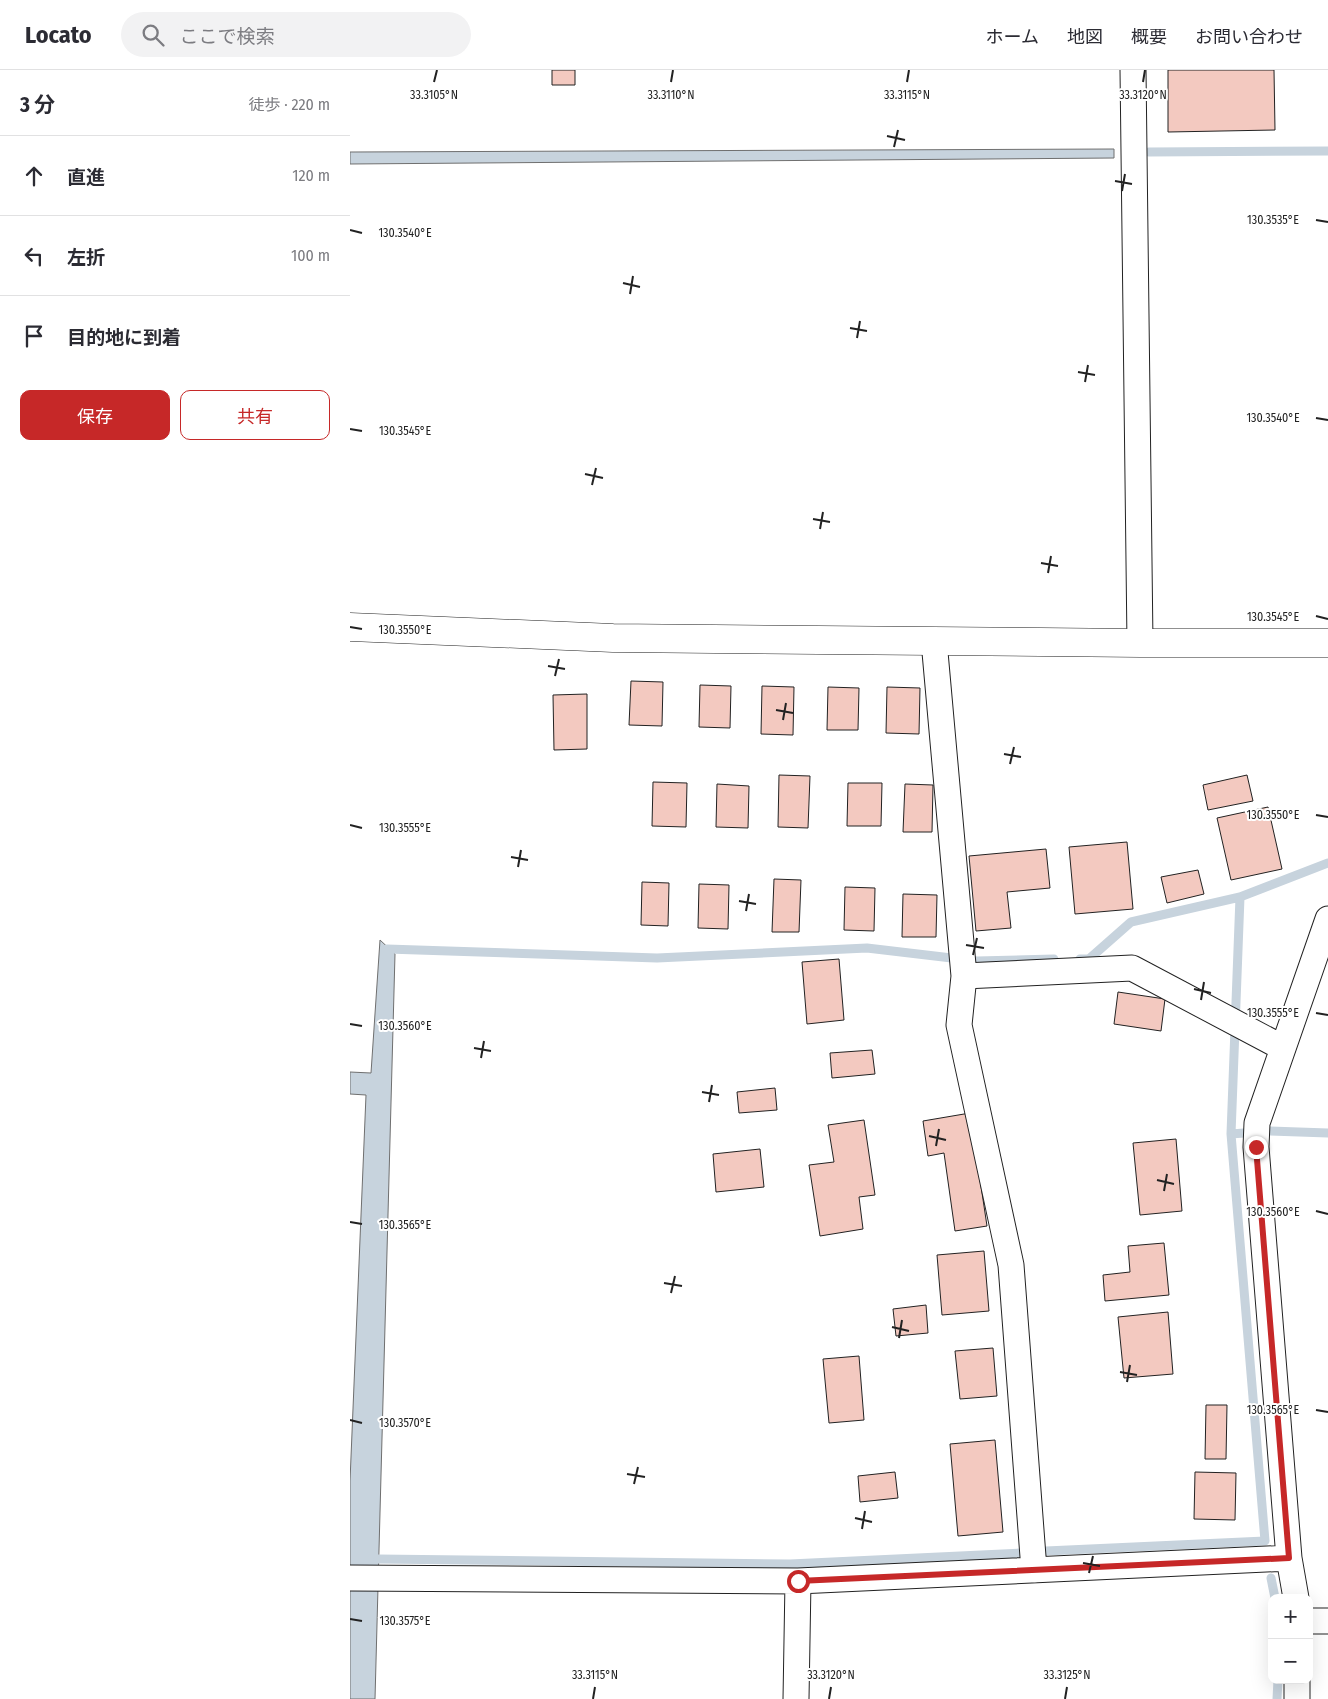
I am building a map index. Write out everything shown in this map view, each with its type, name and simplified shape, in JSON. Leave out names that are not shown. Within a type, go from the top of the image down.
[{"type":"street","points":[[1133,70],[1140,643]]},
{"type":"street","points":[[350,627],[613,638],[1140,643],[1328,642]]},
{"type":"street","points":[[934,641],[964,976],[959,1025],[1011,1265],[1034,1570]]},
{"type":"street","points":[[1295,1594],[1289,1558],[1256,1147],[1257,1123],[1328,919]]},
{"type":"street","points":[[964,976],[1132,968],[1283,1048]]},
{"type":"street","points":[[350,1578],[798,1581],[1289,1558]]},
{"type":"street","points":[[796,1699],[798,1581]]},
{"type":"street","points":[[1313,1621],[1328,1621]]},
{"type":"street","points":[[1297,1684],[1297,1699]]},
{"type":"shaded area","points":[[1114,149],[1114,158],[350,164],[350,152]]},
{"type":"shaded area","points":[[380,940],[395,954],[375,1699],[350,1699],[350,1481],[366,1095],[350,1094],[350,1072],[371,1073]]},
{"type":"building","points":[[552,70],[575,70],[575,85],[552,85]]},
{"type":"building","points":[[1168,70],[1274,70],[1275,130],[1168,132]]},
{"type":"building","points":[[631,681],[663,682],[662,726],[629,725]]},
{"type":"building","points":[[700,685],[731,686],[730,728],[699,727]]},
{"type":"building","points":[[762,686],[794,687],[793,735],[761,734]]},
{"type":"building","points":[[828,687],[859,688],[858,730],[827,730]]},
{"type":"building","points":[[887,687],[920,688],[919,734],[886,733]]},
{"type":"building","points":[[587,694],[587,749],[554,750],[553,695]]},
{"type":"building","points":[[779,775],[810,776],[808,828],[778,827]]},
{"type":"building","points":[[1247,775],[1253,801],[1208,810],[1203,785]]},
{"type":"building","points":[[653,782],[687,783],[686,827],[652,826]]},
{"type":"building","points":[[848,783],[882,783],[881,826],[847,826]]},
{"type":"building","points":[[717,784],[749,786],[748,828],[716,827]]},
{"type":"building","points":[[905,784],[933,785],[932,832],[903,832]]},
{"type":"building","points":[[1268,807],[1282,869],[1231,880],[1217,818]]},
{"type":"building","points":[[1127,842],[1133,909],[1075,914],[1069,847]]},
{"type":"building","points":[[1046,849],[1050,888],[1007,892],[1011,928],[976,931],[969,856]]},
{"type":"building","points":[[1198,870],[1204,894],[1167,903],[1161,877]]},
{"type":"building","points":[[774,879],[801,880],[799,932],[772,932]]},
{"type":"building","points":[[642,882],[669,883],[668,926],[641,925]]},
{"type":"building","points":[[699,884],[729,885],[728,929],[698,928]]},
{"type":"building","points":[[845,887],[875,888],[874,931],[844,930]]},
{"type":"building","points":[[903,894],[937,895],[936,937],[902,937]]},
{"type":"building","points":[[839,959],[844,1020],[807,1024],[802,962]]},
{"type":"building","points":[[1118,992],[1165,999],[1161,1031],[1114,1024]]},
{"type":"building","points":[[872,1050],[875,1074],[832,1078],[830,1053]]},
{"type":"building","points":[[775,1088],[777,1110],[739,1113],[737,1092]]},
{"type":"building","points":[[970,1113],[987,1226],[955,1231],[944,1153],[928,1156],[923,1121]]},
{"type":"building","points":[[864,1120],[875,1195],[859,1197],[863,1229],[820,1236],[809,1165],[834,1162],[828,1125]]},
{"type":"building","points":[[1176,1139],[1182,1211],[1140,1215],[1133,1143]]},
{"type":"building","points":[[760,1149],[764,1187],[716,1192],[713,1154]]},
{"type":"building","points":[[1164,1243],[1169,1295],[1105,1301],[1103,1275],[1130,1272],[1128,1246]]},
{"type":"building","points":[[984,1251],[989,1311],[942,1315],[937,1255]]},
{"type":"building","points":[[926,1305],[928,1333],[896,1336],[893,1309]]},
{"type":"building","points":[[1168,1312],[1173,1374],[1124,1378],[1118,1317]]},
{"type":"building","points":[[993,1348],[997,1396],[960,1399],[955,1351]]},
{"type":"building","points":[[859,1356],[864,1420],[829,1423],[823,1359]]},
{"type":"building","points":[[1206,1405],[1227,1405],[1226,1459],[1205,1459]]},
{"type":"building","points":[[995,1440],[1003,1532],[958,1536],[950,1444]]},
{"type":"building","points":[[895,1472],[898,1498],[860,1502],[858,1476]]},
{"type":"building","points":[[1195,1472],[1236,1473],[1235,1520],[1194,1519]]},
{"type":"waterway","points":[[1149,152],[1328,151]]},
{"type":"waterway","points":[[1240,897],[1328,863]]},
{"type":"waterway","points":[[1046,1551],[1265,1541],[1231,1134],[1240,897],[1131,922],[1089,959],[1080,959]]},
{"type":"waterway","points":[[387,957],[387,949],[657,958],[867,948],[977,961],[1054,959]]},
{"type":"waterway","points":[[1231,1134],[1270,1131],[1328,1133]]},
{"type":"waterway","points":[[378,1559],[790,1564],[1021,1553]]},
{"type":"waterway","points":[[1271,1578],[1274,1594]]},
{"type":"waterway","points":[[1277,1699],[1278,1684]]},
{"type":"route","points":[[798,1581],[1289,1558],[1256,1147]]}]
